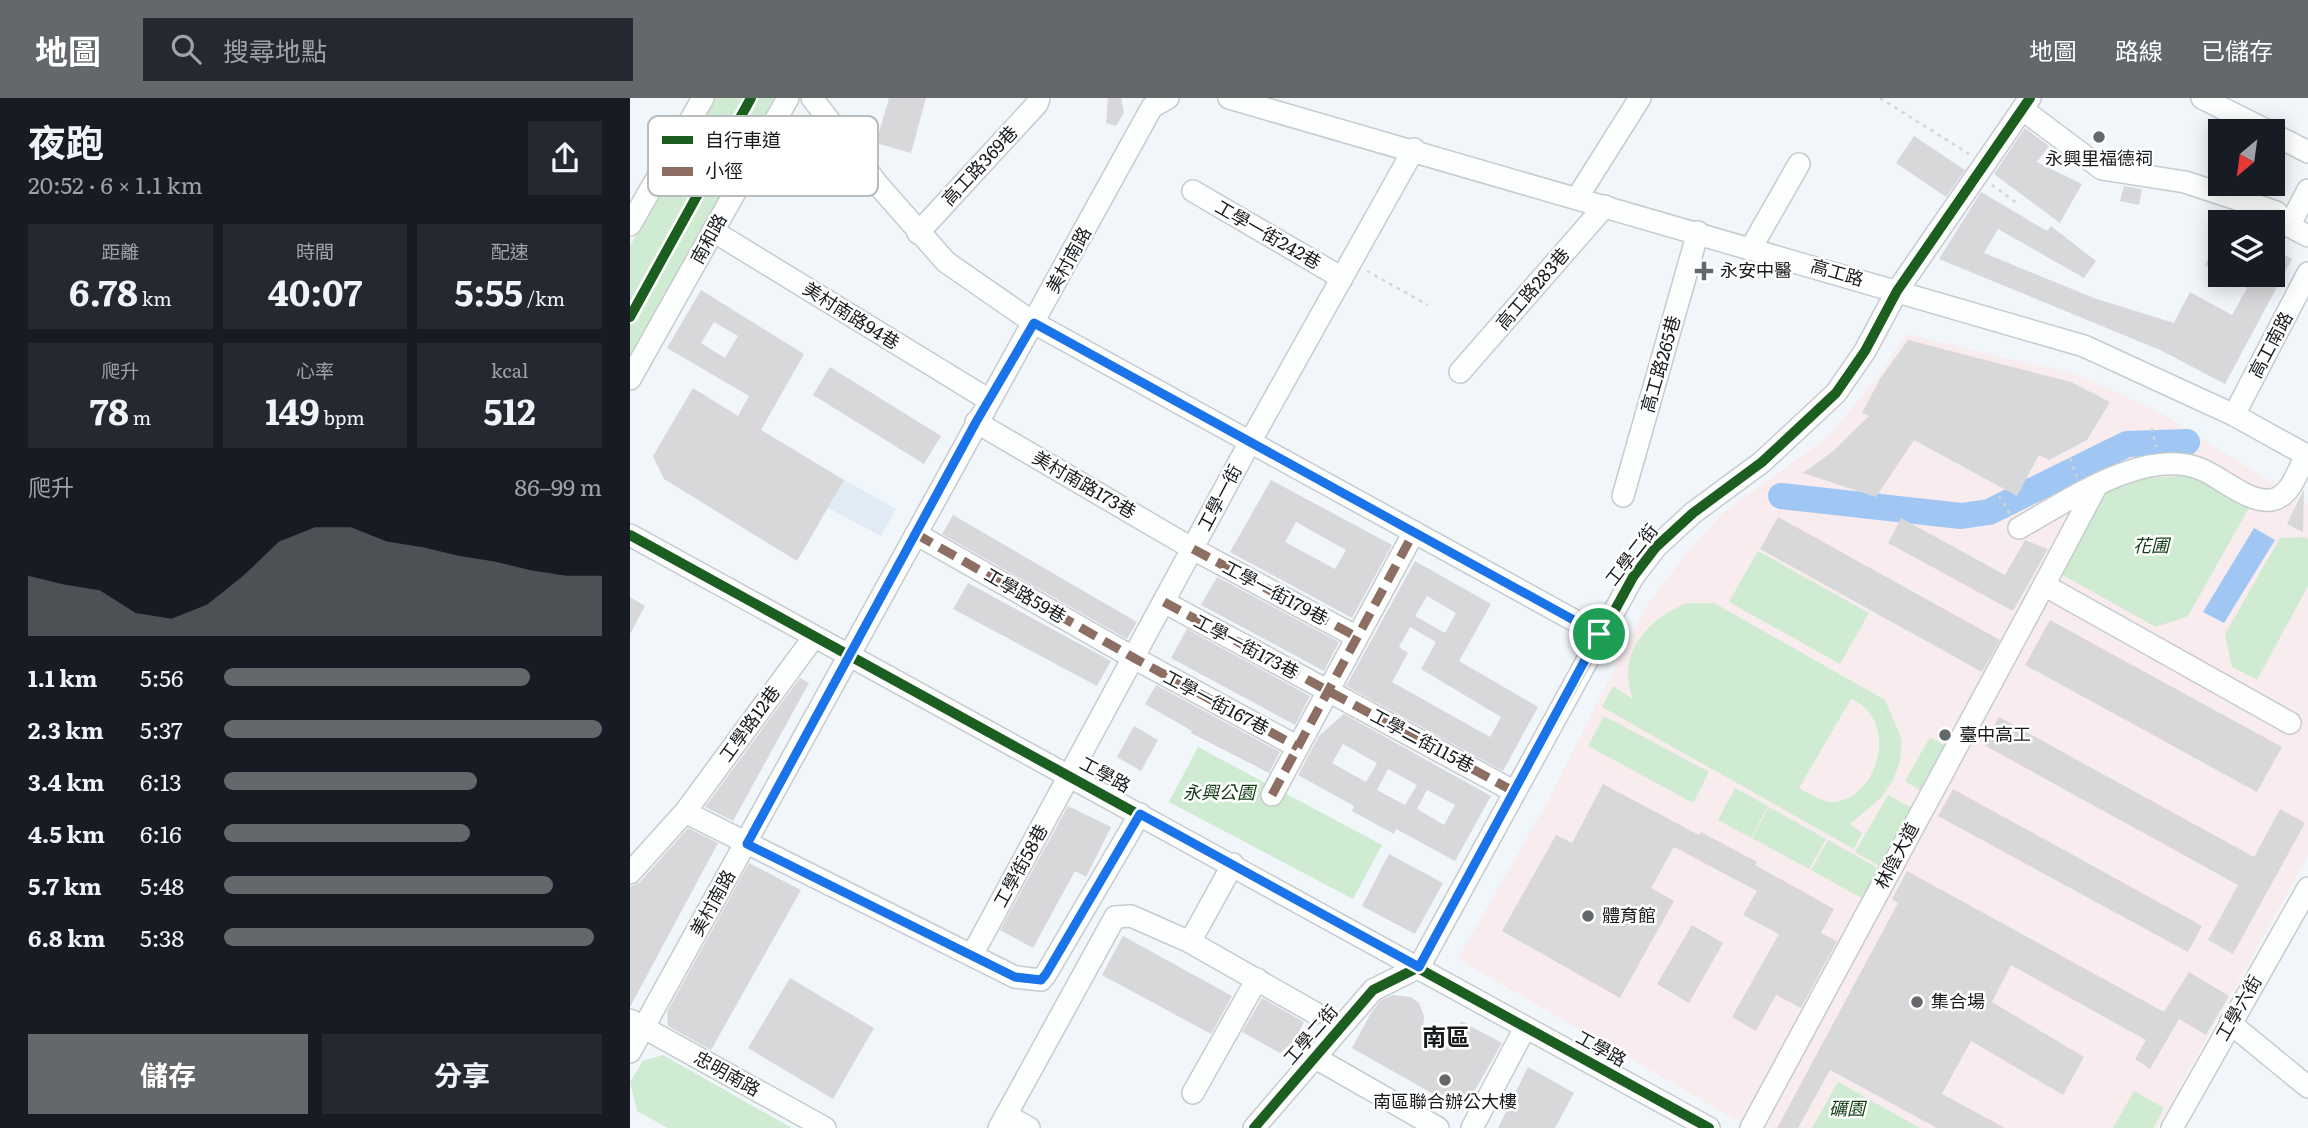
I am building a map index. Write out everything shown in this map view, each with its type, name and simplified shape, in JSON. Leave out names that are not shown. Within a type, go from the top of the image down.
[{"type":"street","points":[[693,116],[703,98]]},
{"type":"street","name":"南和路","points":[[778,116],[788,98]]},
{"type":"street","points":[[812,98],[826,116]]},
{"type":"street","name":"高工路369巷","points":[[918,233],[1037,104],[1039,98]]},
{"type":"street","name":"美村南路","points":[[630,1052],[637,1024],[747,844],[976,422],[1034,323],[1152,107],[1168,98]]},
{"type":"street","name":"高工路","points":[[1229,98],[1414,149],[2084,346],[2234,415],[2307,456]]},
{"type":"street","points":[[1577,198],[1640,98]]},
{"type":"street","points":[[2202,98],[2244,119]]},
{"type":"street","points":[[2026,104],[2102,169],[2185,182],[2276,212],[2299,231],[2308,190]]},
{"type":"street","name":"工學二街","points":[[1254,1128],[1373,990],[1419,967],[1599,634],[1633,577],[1656,547],[1693,513],[1762,462],[1836,393],[1865,351],[1897,290],[1979,168],[2026,104]]},
{"type":"street","points":[[2286,141],[2308,152]]},
{"type":"street","name":"工學一街","points":[[1070,776],[1250,442],[1414,149]]},
{"type":"street","points":[[1751,248],[1799,164]]},
{"type":"street","points":[[878,182],[918,233],[946,262],[1034,323],[1599,634]]},
{"type":"street","name":"工學一街242巷","points":[[1193,191],[1347,270]]},
{"type":"street","points":[[630,225],[648,194]]},
{"type":"street","name":"南和路","points":[[630,379],[733,196]]},
{"type":"street","name":"高工路283巷","points":[[1460,372],[1605,206]]},
{"type":"street","name":"美村南路94巷","points":[[713,231],[989,400]]},
{"type":"street","name":"高工路265巷","points":[[1623,496],[1698,232]]},
{"type":"street","name":"高工南路","points":[[2234,415],[2302,302],[2308,274]]},
{"type":"street","name":"美村南路173巷","points":[[976,422],[1193,549]]},
{"type":"street","points":[[2019,527],[2128,471],[2160,464],[2185,464],[2260,499],[2272,500],[2286,492],[2307,456]]},
{"type":"street","name":"林陰大道","points":[[1751,1128],[2097,485]]},
{"type":"street","points":[[1272,796],[1414,533]]},
{"type":"street","name":"工學路","points":[[630,534],[1709,1128]]},
{"type":"street","name":"工學路59巷","points":[[916,534],[1134,659]]},
{"type":"street","name":"工學一街179巷","points":[[1193,549],[1357,638]]},
{"type":"street","points":[[2044,585],[2290,723]]},
{"type":"street","name":"工學一街173巷","points":[[1164,602],[1328,691]]},
{"type":"street","name":"工學路12巷","points":[[630,873],[685,812],[814,636]]},
{"type":"street","name":"工學一街167巷","points":[[1134,659],[1298,747]]},
{"type":"street","name":"工學二街115巷","points":[[1328,691],[1515,792]]},
{"type":"street","name":"工學街58巷","points":[[972,955],[1070,776]]},
{"type":"street","points":[[685,812],[1015,977],[1041,980],[1140,814]]},
{"type":"street","points":[[1190,942],[1233,864]]},
{"type":"street","name":"工學六街","points":[[2172,1128],[2308,888]]},
{"type":"street","points":[[1030,1128],[1003,1122],[1115,917],[1131,916],[1190,942],[1315,1013]]},
{"type":"street","points":[[1193,1093],[1256,979]]},
{"type":"street","points":[[2230,1023],[2308,1087]]},
{"type":"street","name":"忠明南路","points":[[637,1024],[824,1128]]},
{"type":"street","points":[[1472,1128],[1525,1028]]},
{"type":"street","points":[[1314,1057],[1438,1128]]},
{"type":"path","points":[[1880,98],[1979,168],[2018,204]]},
{"type":"path","points":[[1347,270],[1428,305]]},
{"type":"path","points":[[1999,496],[2019,527]]},
{"type":"shaded area","name":"臺中高工","points":[[1906,334],[2074,374],[2152,408],[2308,504],[2308,856],[2157,1128],[1750,1128],[1458,959],[1546,805],[1645,608],[1693,545],[1723,513],[1827,438],[1881,373]]},
{"type":"shaded area","points":[[844,480],[896,509],[881,536],[828,508]]},
{"type":"green space","points":[[713,98],[774,98],[764,116],[703,116]]},
{"type":"green space","points":[[658,196],[720,196],[630,358],[630,246]]},
{"type":"green space","name":"花圃","points":[[2196,475],[2250,506],[2188,616],[2156,627],[2059,573],[2103,493],[2128,479]]},
{"type":"green space","points":[[2280,538],[2308,539],[2308,586],[2257,680],[2232,667],[2225,634]]},
{"type":"green space","points":[[1758,551],[1869,613],[1840,664],[1729,602]]},
{"type":"green space","points":[[1687,603],[1714,603],[1885,700],[1902,740],[1900,761],[1893,780],[1881,798],[1850,824],[1862,833],[1854,849],[1602,707],[1613,686],[1633,699],[1628,667],[1632,653],[1647,629],[1672,610]],"holes":[[[1851,699],[1866,709],[1875,723],[1879,739],[1878,756],[1863,787],[1850,797],[1834,802],[1820,799],[1799,788]]]},
{"type":"green space","points":[[1604,716],[1709,772],[1693,803],[1588,746]]},
{"type":"green space","points":[[1930,737],[1950,748],[1924,793],[1905,781]]},
{"type":"green space","name":"永興公園","points":[[1198,747],[1382,845],[1353,899],[1169,802]]},
{"type":"green space","points":[[1735,788],[1768,806],[1751,838],[1718,820]]},
{"type":"green space","points":[[1888,795],[1917,811],[1886,870],[1855,852]]},
{"type":"green space","points":[[1769,807],[1826,839],[1809,869],[1752,838]]},
{"type":"green space","points":[[1828,840],[1885,872],[1869,902],[1811,870]]},
{"type":"green space","points":[[663,1055],[792,1128],[668,1128],[637,1111],[630,1082],[643,1061]]},
{"type":"green space","name":"礪園","points":[[1838,1082],[1920,1128],[1812,1128]]},
{"type":"green space","points":[[2134,1091],[2164,1108],[2153,1128],[2113,1128]]},
{"type":"water","points":[[2254,528],[2275,540],[2224,623],[2203,612]]},
{"type":"building","points":[[889,98],[926,98],[911,153],[878,144]]},
{"type":"building","points":[[1108,98],[1121,98],[1124,113],[1116,126],[1106,123]]},
{"type":"building","points":[[2025,128],[2049,146],[2037,162],[2082,184],[2060,223],[1994,174]]},
{"type":"building","points":[[1914,136],[1965,170],[1946,197],[1896,163]]},
{"type":"building","points":[[2124,186],[2142,189],[2139,205],[2120,201]]},
{"type":"building","points":[[1981,192],[2047,231],[2051,226],[2096,261],[2084,278],[1998,229],[1984,253],[2094,298],[2174,323],[2190,292],[2232,315],[2245,287],[2277,287],[2225,384],[2160,350],[1939,259]]},
{"type":"building","points":[[2285,255],[2292,259],[2285,272]]},
{"type":"building","points":[[701,290],[804,354],[761,430],[844,480],[797,561],[664,479],[653,456],[693,388],[738,416],[749,396],[667,348]],"holes":[[[714,322],[738,336],[725,358],[701,343]]]},
{"type":"building","points":[[1908,340],[2071,382],[2110,402],[2087,440],[2049,460],[2039,455],[2017,496],[1914,440],[1876,497],[1803,473],[1832,452],[1869,416],[1862,413],[1880,379]]},
{"type":"building","points":[[830,367],[941,436],[924,464],[813,395]]},
{"type":"building","points":[[1271,480],[1392,545],[1352,618],[1230,552]],"holes":[[[1296,522],[1346,550],[1335,569],[1285,542]]]},
{"type":"building","points":[[2304,489],[2303,532],[2287,524]]},
{"type":"building","points":[[953,515],[1137,622],[1127,639],[942,534]]},
{"type":"building","points":[[1778,517],[2000,640],[1982,672],[1760,549]]},
{"type":"building","points":[[1901,518],[2005,575],[2025,540],[2048,549],[2013,611],[1888,543]]},
{"type":"building","points":[[1415,561],[1491,604],[1459,661],[1538,707],[1503,771],[1346,686]],"holes":[[[1427,596],[1456,613],[1445,633],[1415,616]],[[1410,627],[1436,642],[1421,669],[1501,717],[1490,737],[1392,682],[1408,653],[1399,647]]]},
{"type":"building","points":[[1217,577],[1339,642],[1324,671],[1201,605]]},
{"type":"building","points":[[968,583],[1111,661],[1097,686],[953,609]]},
{"type":"building","points":[[630,597],[645,606],[630,634]]},
{"type":"building","points":[[2050,620],[2282,747],[2257,792],[2025,665]]},
{"type":"building","points":[[1187,629],[1310,696],[1295,725],[1171,658]]},
{"type":"building","points":[[800,678],[809,683],[733,821],[705,807]]},
{"type":"building","points":[[1156,685],[1280,752],[1269,773],[1191,733],[1192,731],[1145,704]]},
{"type":"building","points":[[1344,714],[1491,796],[1455,861],[1396,829],[1394,834],[1352,811],[1354,806],[1298,775],[1319,736]],"holes":[[[1343,744],[1377,763],[1366,782],[1332,763]],[[1388,769],[1417,785],[1405,805],[1377,790]],[[1427,790],[1455,805],[1444,825],[1417,809]]]},
{"type":"building","points":[[1999,717],[2254,857],[2280,809],[2305,823],[2233,954],[2208,940],[2238,885],[1984,745]]},
{"type":"building","points":[[1134,726],[1158,740],[1141,771],[1117,757]]},
{"type":"building","points":[[1603,784],[1699,835],[1701,832],[1757,862],[1755,865],[1834,909],[1821,933],[1837,941],[1801,1008],[1776,995],[1756,1031],[1732,1017],[1779,934],[1743,915],[1757,891],[1674,847],[1651,888],[1674,901],[1620,998],[1502,931],[1556,835],[1572,843]]},
{"type":"building","points":[[1953,789],[2202,926],[2188,952],[1938,816]]},
{"type":"building","points":[[1068,806],[1111,827],[1086,877],[1075,871],[1033,948],[1000,930]]},
{"type":"building","points":[[688,828],[718,843],[630,1007],[630,887],[640,882]]},
{"type":"building","points":[[1389,854],[1443,883],[1415,934],[1362,906]]},
{"type":"building","points":[[749,863],[801,890],[711,1050],[668,1026],[667,1012]]},
{"type":"building","points":[[1907,871],[2164,1012],[2189,972],[2229,996],[2206,1035],[2179,1019],[2150,1069],[2135,1059],[2146,1040],[2011,965],[1992,1002],[2084,1057],[2063,1095],[1971,1041],[1942,1094],[2005,1128],[1937,1128],[1830,1070],[1798,1128],[1777,1128],[1898,903],[1892,899]]},
{"type":"building","points":[[1692,925],[1723,943],[1689,1003],[1657,984]]},
{"type":"building","points":[[1123,936],[1232,996],[1211,1034],[1102,975]]},
{"type":"building","points":[[790,978],[874,1028],[833,1099],[748,1048]]},
{"type":"building","name":"南區聯合辦公大樓","points":[[1393,995],[1411,997],[1419,1003],[1424,1016],[1423,1028],[1439,1035],[1445,1025],[1456,1031],[1461,1021],[1502,1043],[1463,1111],[1352,1048],[1381,1000]]},
{"type":"building","points":[[1262,998],[1304,1022],[1295,1040],[1280,1053],[1242,1032]]},
{"type":"building","points":[[1528,1067],[1574,1093],[1555,1128],[1498,1128]]},
{"type":"waterway","points":[[1781,496],[1961,516],[1989,512],[2127,444],[2187,442]]},
{"type":"marked path","points":[[1272,795],[1414,532]]},
{"type":"marked path","points":[[916,534],[1134,658],[1298,747]]},
{"type":"marked path","points":[[1193,549],[1357,637]]},
{"type":"marked path","points":[[1164,602],[1515,792]]},
{"type":"cycle path","points":[[741,116],[751,98]]},
{"type":"cycle path","points":[[1254,1128],[1373,990],[1419,967],[1633,577],[1656,547],[1693,513],[1762,462],[1836,393],[1865,351],[1897,291],[2030,98]]},
{"type":"cycle path","points":[[630,317],[697,196]]},
{"type":"cycle path","points":[[630,535],[1709,1128]]},
{"type":"place","name":"永興里福德祠","points":[[2099,137]]},
{"type":"place","name":"永安中醫","points":[[1704,271]]},
{"type":"place","name":"臺中高工","points":[[1945,735]]},
{"type":"place","name":"體育館","points":[[1588,916]]},
{"type":"place","name":"集合場","points":[[1917,1002]]},
{"type":"place","name":"南區聯合辦公大樓","points":[[1445,1080]]},
{"type":"district","name":"南區","points":[[1446,1038]]},
{"type":"route","points":[[1034,323],[1599,634],[1419,967],[1140,814],[1046,974],[1041,980],[1030,981],[1015,977],[747,844],[976,422],[1034,323]]}]
